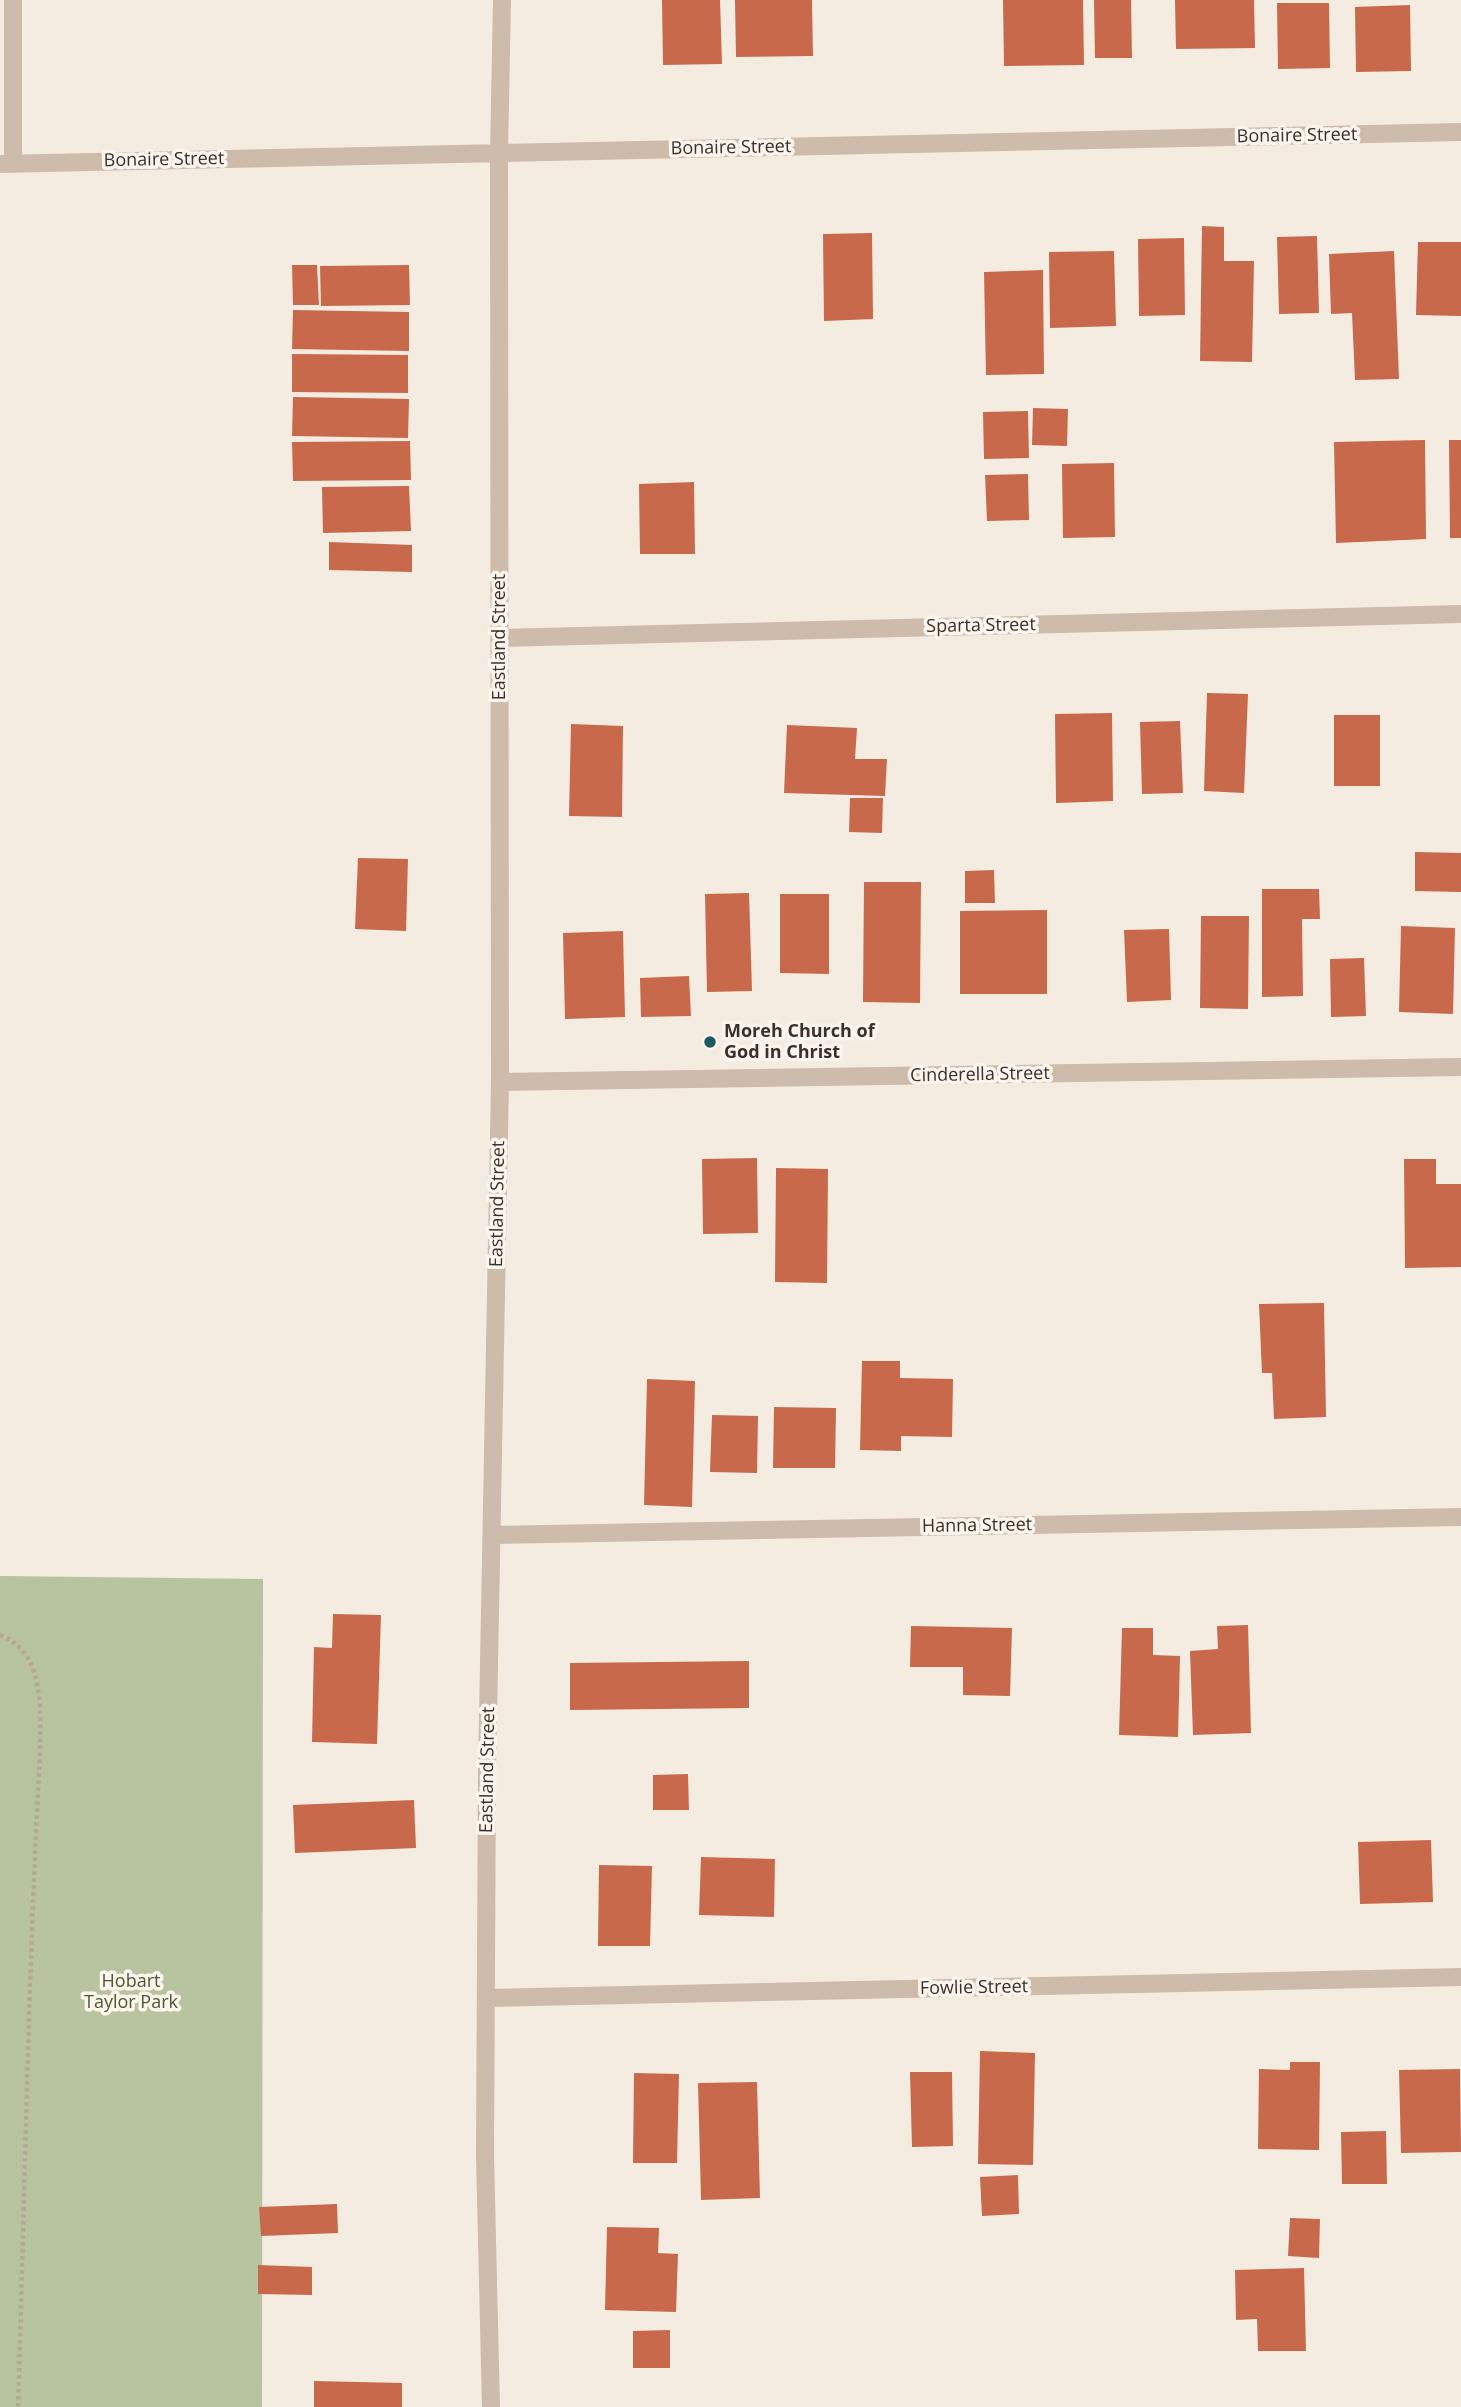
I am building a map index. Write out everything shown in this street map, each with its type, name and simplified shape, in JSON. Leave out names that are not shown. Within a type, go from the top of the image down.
[{"type":"street","points":[[7,163],[13,0]]},
{"type":"street","name":"Eastland Street","points":[[491,2407],[485,2156],[487,1770],[500,1082],[499,154],[502,0]]},
{"type":"street","name":"Bonaire Street","points":[[7,163],[1461,132]]},
{"type":"street","name":"Sparta Street","points":[[500,638],[1461,614]]},
{"type":"street","name":"Cinderella Street","points":[[500,1082],[1461,1067]]},
{"type":"street","name":"Hanna Street","points":[[492,1535],[1461,1517]]},
{"type":"street","name":"Fowlie Street","points":[[487,1998],[1461,1977]]},
{"type":"path","points":[[0,1635],[17,1644],[27,1657],[36,1679],[39,1705],[40,1756],[27,2071],[18,2407]]},
{"type":"green space","name":"Hobart Taylor Park","points":[[0,1576],[263,1579],[262,2407],[0,2407]]},
{"type":"building","points":[[662,0],[720,0],[722,64],[663,65]]},
{"type":"building","points":[[735,0],[812,0],[813,56],[736,57]]},
{"type":"building","points":[[1003,0],[1083,0],[1084,65],[1004,66]]},
{"type":"building","points":[[1094,0],[1131,0],[1132,58],[1095,58]]},
{"type":"building","points":[[1175,0],[1254,0],[1255,48],[1176,49]]},
{"type":"building","points":[[1277,3],[1329,3],[1330,68],[1278,69]]},
{"type":"building","points":[[1410,5],[1411,71],[1356,72],[1355,7]]},
{"type":"building","points":[[1202,226],[1224,227],[1224,261],[1254,261],[1252,362],[1200,361]]},
{"type":"building","points":[[872,233],[873,319],[824,321],[823,234]]},
{"type":"building","points":[[1317,236],[1319,313],[1279,314],[1277,237]]},
{"type":"building","points":[[1184,238],[1185,315],[1139,316],[1138,239]]},
{"type":"building","points":[[1418,242],[1461,242],[1461,316],[1416,315]]},
{"type":"building","points":[[1114,251],[1116,326],[1050,328],[1049,252]]},
{"type":"building","points":[[1394,251],[1399,379],[1355,380],[1352,313],[1331,314],[1329,254]]},
{"type":"building","points":[[292,265],[317,265],[319,305],[293,305]]},
{"type":"building","points":[[409,265],[410,305],[321,306],[320,266]]},
{"type":"building","points":[[1043,270],[1044,374],[986,375],[984,272]]},
{"type":"building","points":[[293,310],[409,312],[409,351],[292,349]]},
{"type":"building","points":[[292,354],[408,355],[408,393],[292,392]]},
{"type":"building","points":[[293,397],[409,399],[408,438],[292,436]]},
{"type":"building","points":[[1033,408],[1068,409],[1067,446],[1032,445]]},
{"type":"building","points":[[1028,411],[1029,458],[984,459],[983,412]]},
{"type":"building","points":[[1425,440],[1426,539],[1336,543],[1334,442]]},
{"type":"building","points":[[1449,440],[1461,440],[1461,538],[1450,538]]},
{"type":"building","points":[[410,441],[411,480],[293,481],[292,442]]},
{"type":"building","points":[[1114,463],[1115,537],[1063,538],[1062,464]]},
{"type":"building","points":[[1028,474],[1029,520],[987,521],[985,475]]},
{"type":"building","points":[[694,482],[695,554],[640,554],[639,484]]},
{"type":"building","points":[[409,486],[411,531],[323,533],[322,487]]},
{"type":"building","points":[[329,542],[412,545],[412,572],[329,570]]},
{"type":"building","points":[[1207,693],[1248,694],[1244,793],[1204,791]]},
{"type":"building","points":[[1112,713],[1113,801],[1056,803],[1055,714]]},
{"type":"building","points":[[1334,715],[1380,715],[1380,786],[1334,786]]},
{"type":"building","points":[[1180,721],[1183,793],[1142,794],[1140,722]]},
{"type":"building","points":[[571,724],[623,726],[622,817],[569,816]]},
{"type":"building","points":[[787,725],[857,728],[855,759],[887,759],[885,796],[784,793]]},
{"type":"building","points":[[850,798],[883,798],[882,833],[849,832]]},
{"type":"building","points":[[1415,852],[1461,853],[1461,892],[1415,891]]},
{"type":"building","points":[[358,858],[408,859],[406,931],[355,929]]},
{"type":"building","points":[[994,870],[995,903],[965,903],[965,871]]},
{"type":"building","points":[[864,882],[921,882],[920,1003],[863,1002]]},
{"type":"building","points":[[1262,889],[1319,889],[1320,919],[1302,919],[1303,996],[1262,997]]},
{"type":"building","points":[[749,893],[752,991],[707,992],[705,894]]},
{"type":"building","points":[[780,894],[829,894],[829,974],[780,973]]},
{"type":"building","points":[[1047,910],[1047,994],[960,994],[960,911]]},
{"type":"building","points":[[1201,916],[1249,916],[1248,1009],[1200,1008]]},
{"type":"building","points":[[1401,926],[1455,928],[1453,1014],[1399,1012]]},
{"type":"building","points":[[1169,929],[1171,1000],[1127,1002],[1124,930]]},
{"type":"building","points":[[623,931],[625,1017],[565,1019],[563,933]]},
{"type":"building","points":[[1364,958],[1366,1016],[1331,1017],[1330,959]]},
{"type":"building","points":[[689,976],[691,1016],[641,1017],[640,978]]},
{"type":"building","points":[[757,1158],[758,1233],[703,1234],[702,1159]]},
{"type":"building","points":[[1404,1159],[1436,1159],[1436,1184],[1461,1184],[1461,1267],[1405,1268]]},
{"type":"building","points":[[776,1168],[828,1169],[827,1283],[775,1282]]},
{"type":"building","points":[[1324,1303],[1326,1417],[1274,1419],[1272,1373],[1262,1373],[1259,1304]]},
{"type":"building","points":[[862,1361],[900,1361],[900,1378],[953,1379],[952,1437],[901,1436],[901,1451],[860,1450]]},
{"type":"building","points":[[647,1379],[695,1381],[692,1507],[644,1505]]},
{"type":"building","points":[[774,1407],[836,1408],[835,1468],[773,1468]]},
{"type":"building","points":[[712,1415],[758,1416],[757,1473],[710,1472]]},
{"type":"building","points":[[333,1614],[381,1615],[377,1744],[312,1742],[314,1647],[332,1648]]},
{"type":"building","points":[[1248,1625],[1251,1733],[1193,1735],[1190,1651],[1218,1649],[1217,1626]]},
{"type":"building","points":[[911,1626],[1012,1628],[1010,1696],[963,1695],[963,1667],[910,1667]]},
{"type":"building","points":[[1122,1628],[1153,1628],[1153,1655],[1180,1656],[1178,1737],[1119,1735]]},
{"type":"building","points":[[749,1661],[749,1708],[570,1710],[570,1663]]},
{"type":"building","points":[[688,1774],[689,1810],[653,1810],[653,1775]]},
{"type":"building","points":[[414,1800],[416,1848],[295,1853],[293,1805]]},
{"type":"building","points":[[1431,1840],[1433,1902],[1360,1904],[1358,1842]]},
{"type":"building","points":[[701,1857],[775,1859],[774,1917],[699,1915]]},
{"type":"building","points":[[599,1865],[652,1866],[650,1946],[598,1946]]},
{"type":"building","points":[[980,2051],[1035,2053],[1033,2165],[978,2164]]},
{"type":"building","points":[[1290,2062],[1320,2062],[1319,2150],[1258,2149],[1259,2069],[1290,2070]]},
{"type":"building","points":[[1460,2069],[1461,2152],[1401,2153],[1399,2070]]},
{"type":"building","points":[[910,2072],[952,2072],[953,2146],[912,2147]]},
{"type":"building","points":[[634,2073],[679,2074],[677,2163],[633,2163]]},
{"type":"building","points":[[757,2082],[760,2198],[701,2200],[698,2083]]},
{"type":"building","points":[[1386,2131],[1387,2184],[1342,2184],[1341,2132]]},
{"type":"building","points":[[1018,2175],[1019,2214],[982,2216],[980,2177]]},
{"type":"building","points":[[337,2204],[338,2233],[261,2236],[259,2207]]},
{"type":"building","points":[[1290,2218],[1320,2219],[1319,2258],[1288,2256]]},
{"type":"building","points":[[607,2227],[659,2228],[658,2253],[678,2254],[676,2312],[605,2310]]},
{"type":"building","points":[[258,2265],[312,2267],[312,2295],[258,2294]]},
{"type":"building","points":[[1304,2268],[1306,2351],[1258,2351],[1257,2319],[1236,2320],[1235,2270]]},
{"type":"building","points":[[670,2330],[670,2368],[633,2368],[633,2331]]},
{"type":"building","points":[[314,2381],[402,2383],[402,2407],[314,2407]]},
{"type":"place","name":"Moreh Church of God in Christ","points":[[710,1042]]}]
